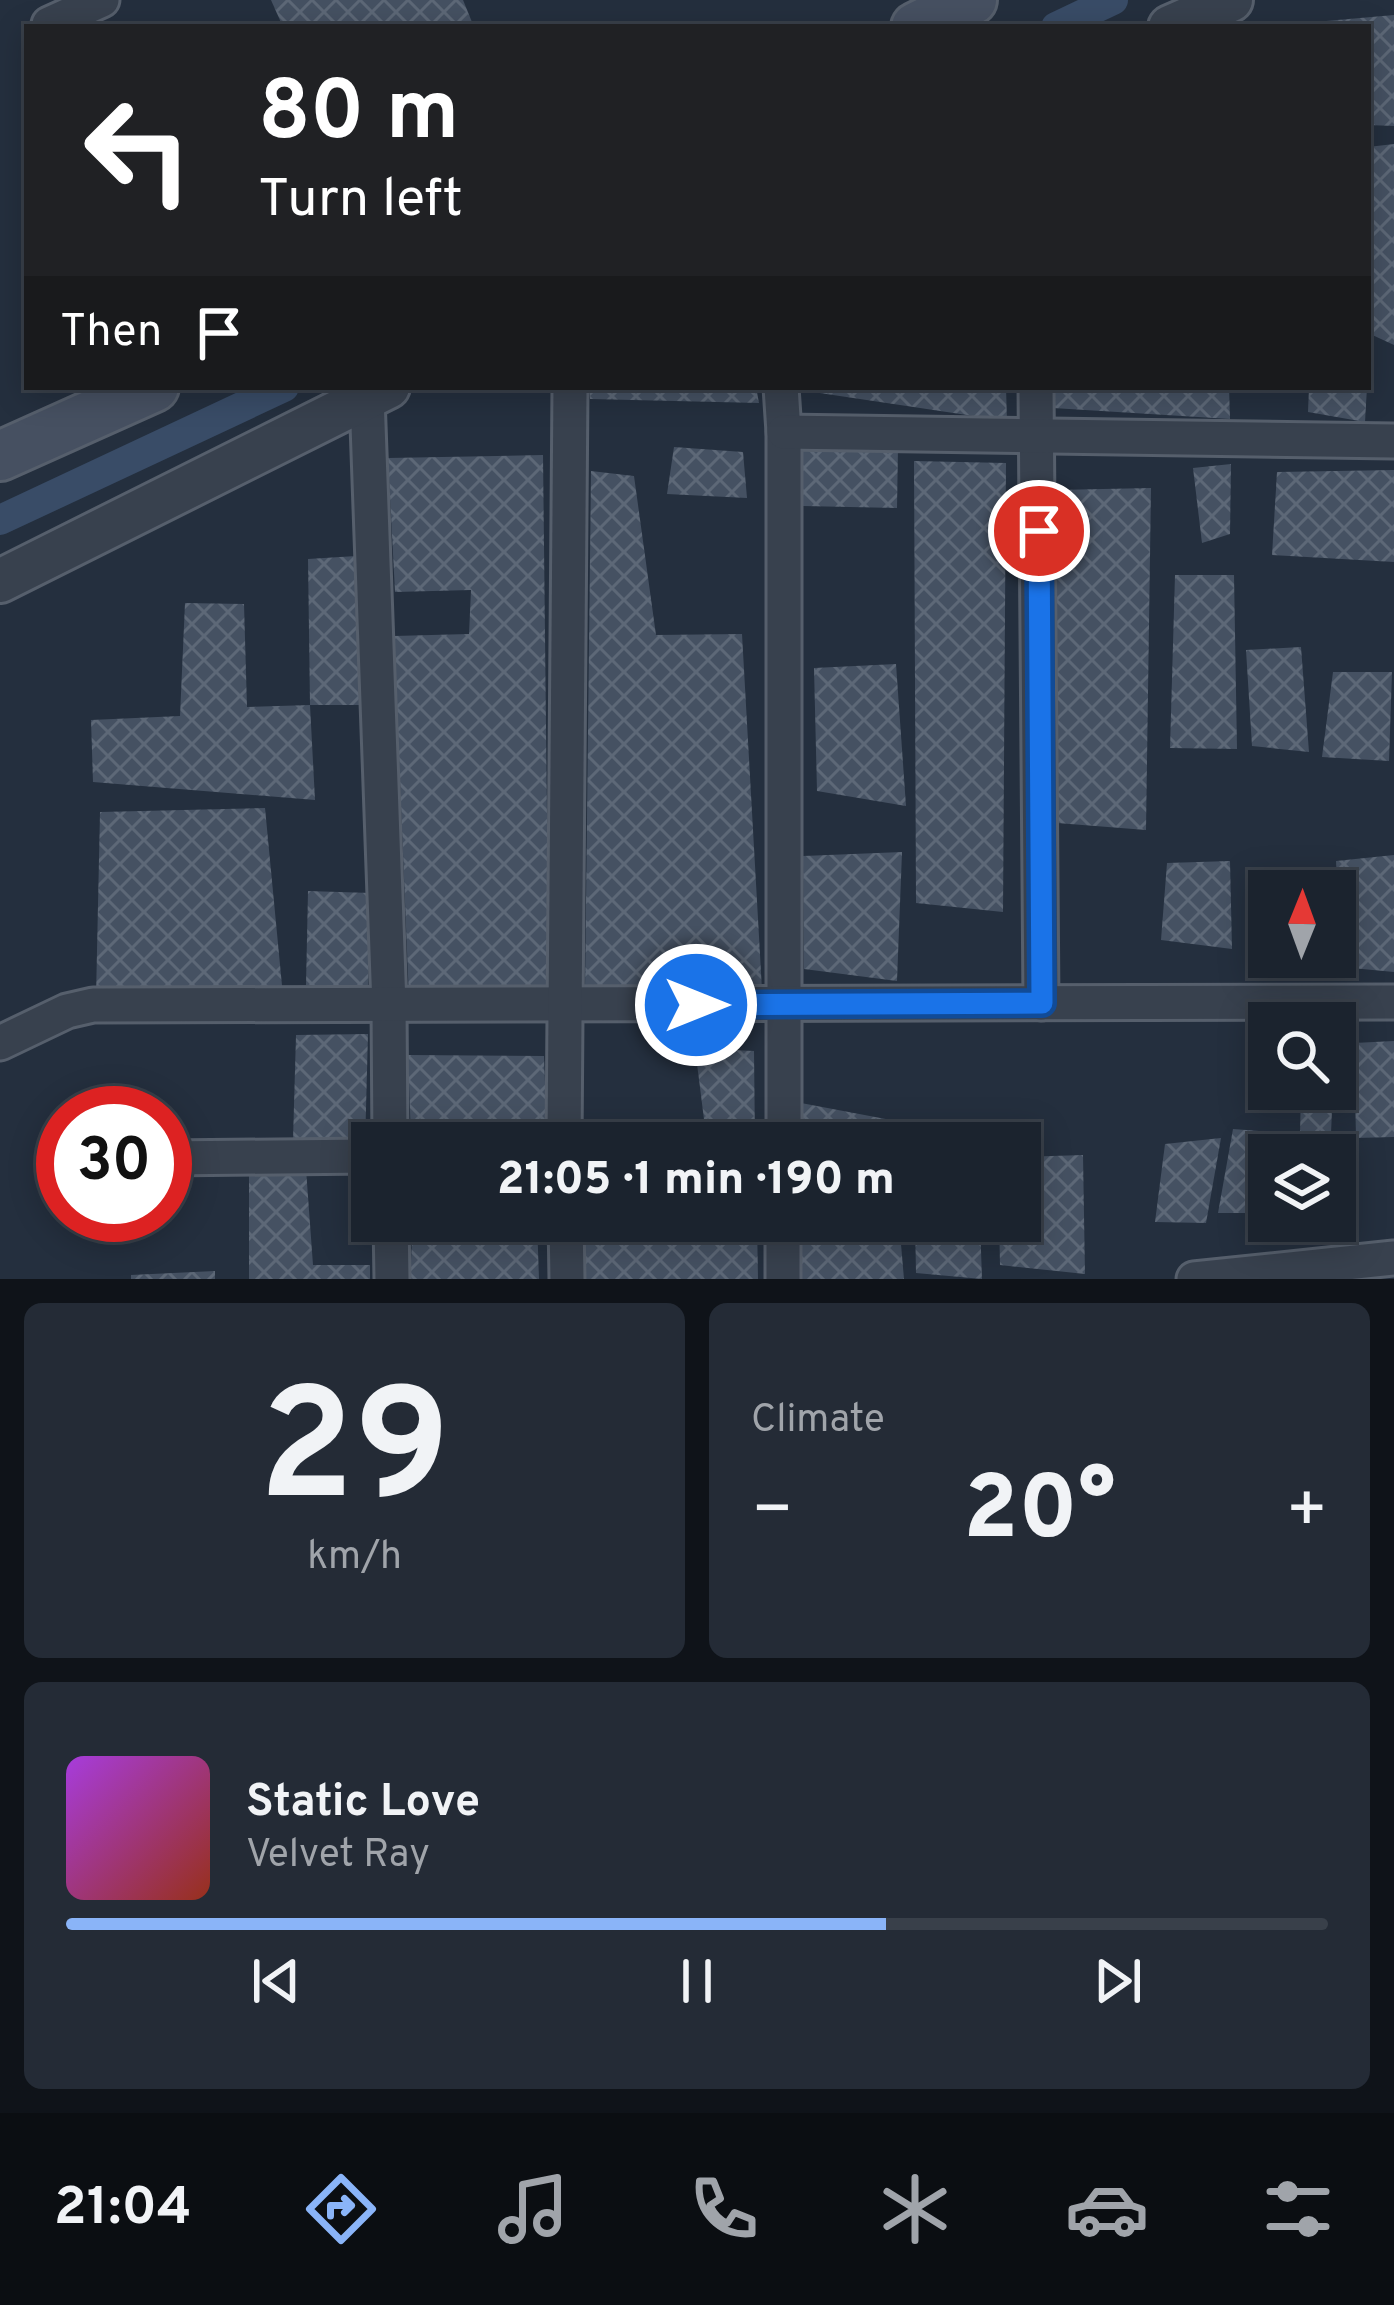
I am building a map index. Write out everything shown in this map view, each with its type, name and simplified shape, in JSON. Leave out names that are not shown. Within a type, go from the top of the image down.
[{"type":"main road","points":[[922,24],[972,0]]},
{"type":"main road","points":[[0,456],[147,390]]},
{"type":"street","points":[[47,17],[102,0]]},
{"type":"street","points":[[1177,24],[1231,0]]},
{"type":"street","points":[[564,1122],[570,390]]},
{"type":"street","points":[[781,390],[784,1122]]},
{"type":"street","points":[[1036,390],[1042,1003]]},
{"type":"street","points":[[0,580],[378,392],[390,1122]]},
{"type":"street","points":[[784,432],[1394,441]]},
{"type":"street","points":[[0,1043],[67,1011],[93,1005],[1394,1002]]},
{"type":"street","points":[[192,1159],[351,1156]]},
{"type":"street","points":[[392,1242],[392,1279]]},
{"type":"street","points":[[566,1242],[567,1279]]},
{"type":"street","points":[[783,1242],[783,1279]]},
{"type":"street","points":[[1193,1279],[1394,1258]]},
{"type":"building","points":[[271,0],[463,0],[473,24],[282,24]]},
{"type":"building","points":[[1394,15],[1394,126],[1371,125],[1371,24],[1292,24]]},
{"type":"building","points":[[1394,144],[1394,345],[1371,334],[1371,147]]},
{"type":"building","points":[[589,390],[757,390],[759,403],[590,399]]},
{"type":"building","points":[[1006,390],[1007,421],[813,392]]},
{"type":"building","points":[[1052,390],[1229,390],[1230,419],[1053,408]]},
{"type":"building","points":[[1309,390],[1367,390],[1365,422],[1308,412]]},
{"type":"building","points":[[674,447],[743,452],[747,498],[667,494]]},
{"type":"building","points":[[898,448],[897,508],[803,506],[799,449]]},
{"type":"building","points":[[543,455],[549,996],[409,999],[394,636],[469,634],[471,590],[395,592],[388,458]]},
{"type":"building","points":[[914,461],[1006,463],[1003,912],[916,903]]},
{"type":"building","points":[[1231,464],[1230,534],[1202,543],[1193,468]]},
{"type":"building","points":[[1394,470],[1394,562],[1272,555],[1277,472]]},
{"type":"building","points":[[591,471],[634,476],[656,635],[742,634],[762,990],[585,992]]},
{"type":"building","points":[[1151,488],[1146,830],[1057,823],[1055,490]]},
{"type":"building","points":[[356,556],[360,705],[310,705],[308,559]]},
{"type":"building","points":[[1175,575],[1234,575],[1237,749],[1170,748]]},
{"type":"building","points":[[185,603],[244,604],[247,707],[310,705],[315,800],[93,782],[91,720],[180,716]]},
{"type":"building","points":[[1301,647],[1309,752],[1252,746],[1246,650]]},
{"type":"building","points":[[896,664],[906,806],[817,791],[814,668]]},
{"type":"building","points":[[1333,672],[1392,672],[1389,761],[1322,757]]},
{"type":"building","points":[[265,808],[283,996],[96,997],[100,812]]},
{"type":"building","points":[[902,852],[897,981],[804,969],[803,856]]},
{"type":"building","points":[[1394,855],[1394,972],[1356,968],[1356,870],[1336,870],[1336,861]]},
{"type":"building","points":[[1230,861],[1232,949],[1161,940],[1167,863]]},
{"type":"building","points":[[308,891],[371,893],[368,990],[306,985]]},
{"type":"building","points":[[368,1034],[366,1122],[351,1122],[351,1145],[293,1140],[296,1035]]},
{"type":"building","points":[[1394,1041],[1394,1137],[1356,1138],[1356,1043]]},
{"type":"building","points":[[695,1048],[754,1051],[755,1122],[704,1122]]},
{"type":"building","points":[[408,1055],[544,1056],[546,1122],[410,1122]]},
{"type":"building","points":[[801,1103],[891,1122],[801,1122]]},
{"type":"building","points":[[1301,1110],[1332,1110],[1331,1134],[1300,1134]]},
{"type":"building","points":[[1233,1129],[1300,1134],[1248,1134],[1248,1213],[1218,1213]]},
{"type":"building","points":[[1221,1138],[1206,1223],[1155,1222],[1165,1144]]},
{"type":"building","points":[[1083,1155],[1085,1274],[1000,1265],[999,1242],[1041,1242],[1041,1156]]},
{"type":"building","points":[[306,1169],[313,1265],[370,1265],[370,1279],[249,1279],[249,1171]]},
{"type":"building","points":[[412,1242],[538,1242],[539,1279],[410,1279]]},
{"type":"building","points":[[579,1242],[757,1242],[758,1279],[583,1279]]},
{"type":"building","points":[[802,1242],[901,1242],[904,1279],[802,1279]]},
{"type":"building","points":[[915,1242],[981,1242],[982,1279],[916,1273]]},
{"type":"building","points":[[215,1271],[215,1279],[131,1279],[131,1275]]},
{"type":"waterway","points":[[1062,24],[1113,0]]},
{"type":"waterway","points":[[0,520],[278,390]]},
{"type":"route","points":[[696,1005],[1042,1003],[1039,531]]}]
